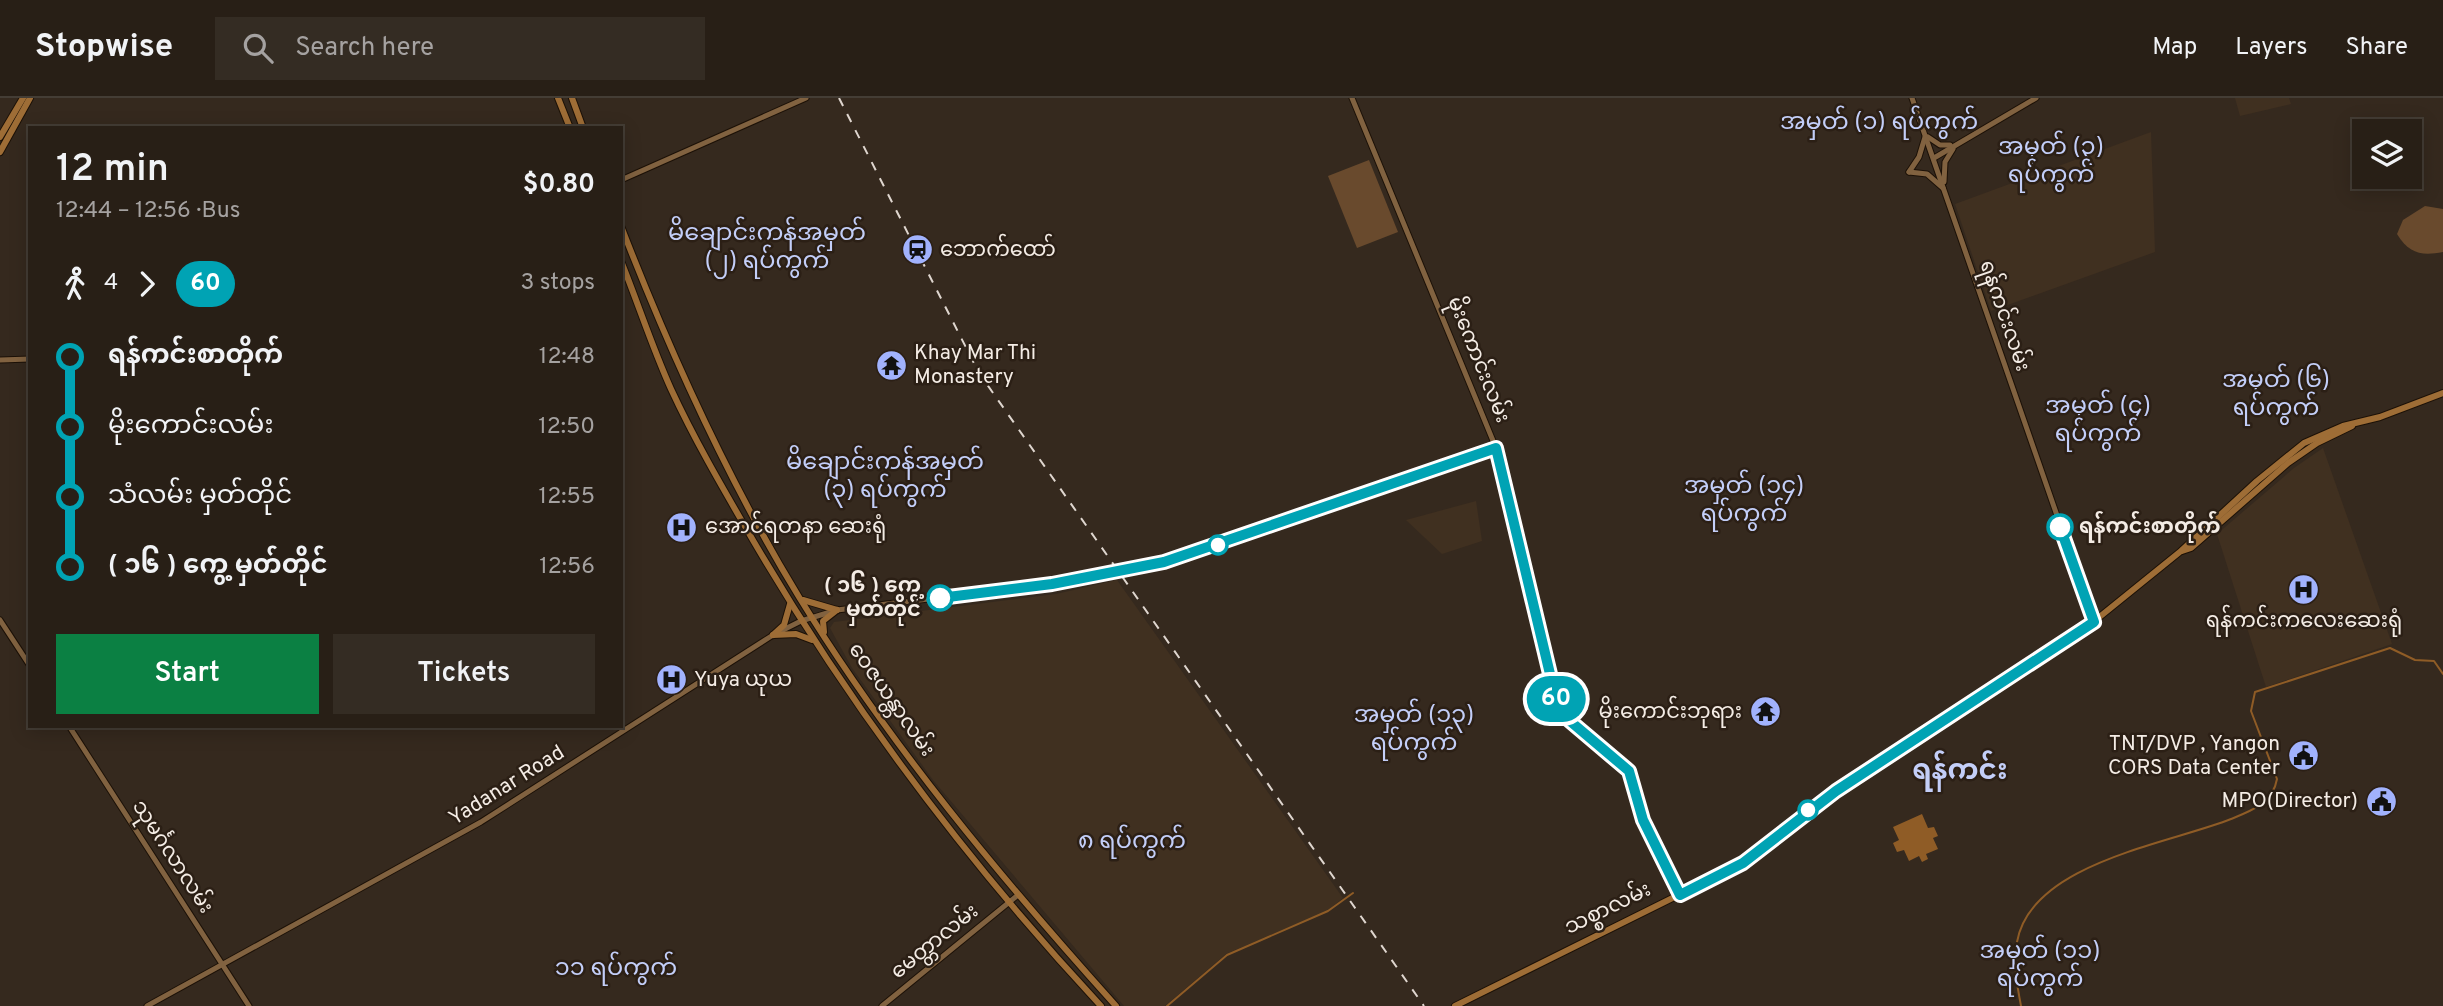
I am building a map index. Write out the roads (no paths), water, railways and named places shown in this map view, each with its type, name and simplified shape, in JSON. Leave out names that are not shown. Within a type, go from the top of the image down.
[{"type":"main road","points":[[0,137],[23,98]]},
{"type":"main road","points":[[0,152],[30,98]]},
{"type":"main road","points":[[558,98],[569,126]]},
{"type":"main road","points":[[572,98],[582,126]]},
{"type":"main road","points":[[623,179],[806,98]]},
{"type":"main road","name":"မိုးကောင်းလမ်း","points":[[1352,98],[1496,448],[1556,699],[1564,716],[1629,771],[1643,820],[1680,895]]},
{"type":"main road","name":"ရန်ကင်းလမ်း","points":[[1912,98],[2094,622]]},
{"type":"main road","points":[[1934,158],[2036,98]]},
{"type":"main road","points":[[1945,191],[1927,174],[1909,172],[1919,156],[1925,134],[1940,145],[1957,144]]},
{"type":"main road","points":[[1945,191],[1945,162],[1957,144]]},
{"type":"main road","name":"ဝေဇယန္တာလမ်း","points":[[623,231],[666,342],[696,408],[800,598],[825,638],[900,746],[1018,895],[1116,1006]]},
{"type":"main road","name":"ဝေဇယန္တာလမ်း","points":[[623,266],[684,415],[813,640],[890,752],[1008,902],[1101,1006]]},
{"type":"main road","points":[[0,360],[28,359]]},
{"type":"main road","name":"သစ္စာလမ်း","points":[[1455,1006],[1466,1004],[1530,967],[1743,863],[1836,791],[2094,622],[2181,551],[2191,548],[2304,443],[2336,429],[2443,393]]},
{"type":"main road","points":[[684,415],[696,408]]},
{"type":"main road","name":"Yadanar Road","points":[[147,1006],[481,822],[773,635],[801,621],[837,610],[1052,584],[1164,562],[1496,448]]},
{"type":"main road","points":[[800,598],[837,610]]},
{"type":"main road","points":[[773,635],[784,625],[790,603]]},
{"type":"main road","points":[[825,638],[823,621],[837,610]]},
{"type":"main road","points":[[0,620],[28,663]]},
{"type":"main road","points":[[773,635],[796,634],[813,640]]},
{"type":"main road","name":"သုမင်္ဂလာလမ်း","points":[[70,728],[248,1006]]},
{"type":"main road","points":[[890,752],[900,746]]},
{"type":"main road","name":"မေတ္တာလမ်း","points":[[882,1006],[1018,895]]},
{"type":"waterway","points":[[2021,1006],[2015,966],[2017,942],[2028,915],[2047,893],[2074,875],[2106,860],[2246,813],[2260,805],[2271,794],[2277,779],[2251,711],[2255,692],[2390,648],[2415,660],[2434,661],[2443,674]]},
{"type":"waterway","points":[[1167,1006],[1227,955],[1328,911],[1353,893]]},
{"type":"railway","points":[[839,98],[979,373],[1424,1006]]},
{"type":"place","name":"ဘောက်ထော်","points":[[917,250]]},
{"type":"place","name":"Khay Mar Thi Monastery","points":[[891,365]]},
{"type":"place","name":"အောင်ရတနာ ဆေးရုံ","points":[[682,527]]},
{"type":"place","name":"ရန်ကင်းစာတိုက်","points":[[2060,527]]},
{"type":"place","name":"ရန်ကင်းကလေးဆေးရုံ","points":[[2304,589]]},
{"type":"place","name":"( ၁၆ ) ကွေ့ မှတ်တိုင်","points":[[940,598]]},
{"type":"place","name":"Yuya ယုယ","points":[[671,680]]},
{"type":"place","name":"မိုးကောင်းဘုရား","points":[[1765,712]]},
{"type":"place","name":"TNT/DVP , Yangon CORS Data Center","points":[[2303,756]]},
{"type":"place","name":"MPO(Director)","points":[[2381,801]]},
{"type":"district","name":"အမှတ် (၁) ရပ်ကွက်","points":[[1879,123]]},
{"type":"district","name":"အမှတ် (၃) ရပ်ကွက်","points":[[2051,162]]},
{"type":"district","name":"မိချောင်းကန်အမှတ် (၂) ရပ်ကွက်","points":[[767,248]]},
{"type":"district","name":"အမှတ် (၆) ရပ်ကွက်","points":[[2276,395]]},
{"type":"district","name":"အမှတ် (၄) ရပ်ကွက်","points":[[2098,421]]},
{"type":"district","name":"မိချောင်းကန်အမှတ် (၃) ရပ်ကွက်","points":[[885,477]]},
{"type":"district","name":"အမှတ် (၁၄) ရပ်ကွက်","points":[[1744,501]]},
{"type":"district","name":"အမှတ် (၁၃) ရပ်ကွက်","points":[[1414,730]]},
{"type":"district","name":"ရန်ကင်း","points":[[1960,772]]},
{"type":"district","name":"၈ ရပ်ကွက်","points":[[1132,842]]},
{"type":"district","name":"အမှတ် (၁၁) ရပ်ကွက်","points":[[2040,966]]},
{"type":"district","name":"၁၁ ရပ်ကွက်","points":[[616,969]]}]
